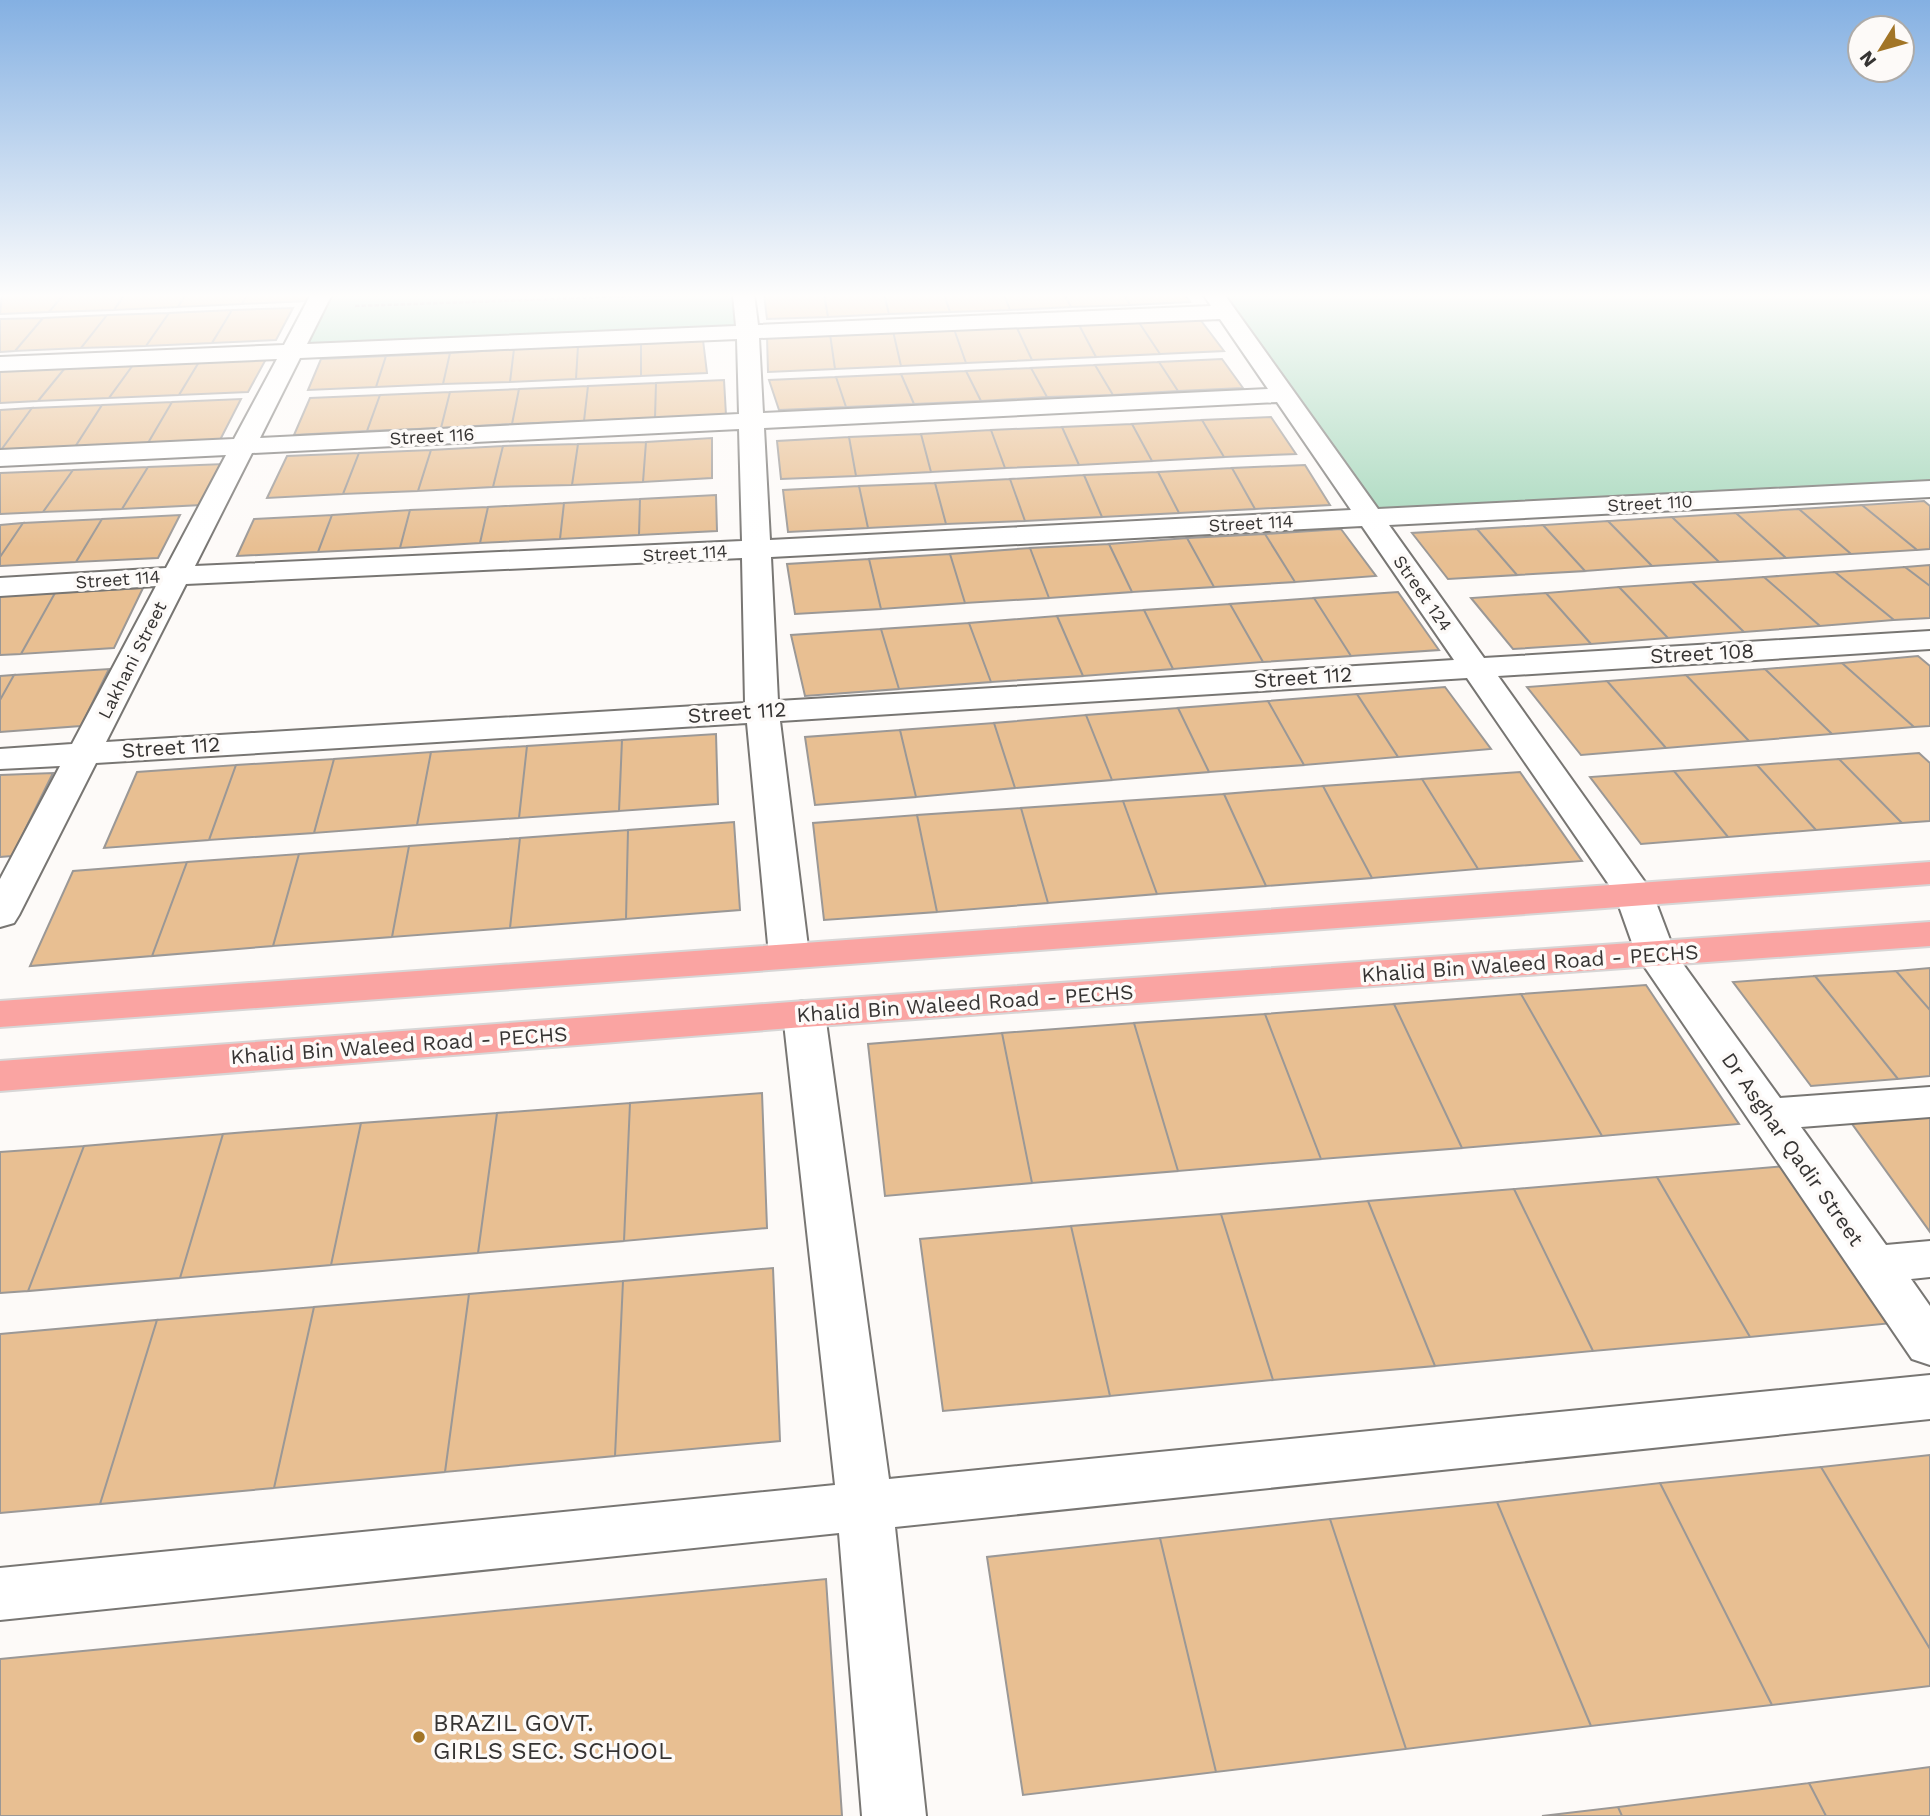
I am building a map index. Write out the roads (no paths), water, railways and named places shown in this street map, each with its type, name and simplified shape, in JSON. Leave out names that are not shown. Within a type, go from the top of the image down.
[{"type":"main road","points":[[0,1014],[1633,892],[1930,873]]},
{"type":"main road","name":"Khalid Bin Waleed Road - PECHS","points":[[0,1076],[804,1014],[1930,934]]},
{"type":"street","name":"Lakhani Street","points":[[0,915],[278,379]]},
{"type":"street","points":[[749,379],[762,711],[789,956]]},
{"type":"street","name":"Street 124","points":[[1273,379],[1633,892]]},
{"type":"street","name":"Street 116","points":[[0,458],[750,419],[1284,395]]},
{"type":"street","name":"Street 110","points":[[1369,517],[1930,489]]},
{"type":"street","name":"Street 114","points":[[0,587],[1369,517]]},
{"type":"street","name":"Street 108","points":[[1475,667],[1930,640]]},
{"type":"street","name":"Street 112","points":[[0,759],[1475,667]]},
{"type":"street","name":"Dr Asghar Qadir Street","points":[[1633,892],[1656,954],[1930,1345]]},
{"type":"street","points":[[804,1014],[865,1506],[894,1816]]},
{"type":"street","points":[[1768,1114],[1930,1102]]},
{"type":"street","points":[[1874,1265],[1930,1259]]},
{"type":"street","points":[[0,1594],[1930,1396]]},
{"type":"place","name":"BRAZIL GOVT. GIRLS SEC. SCHOOL","points":[[419,1737]]}]
